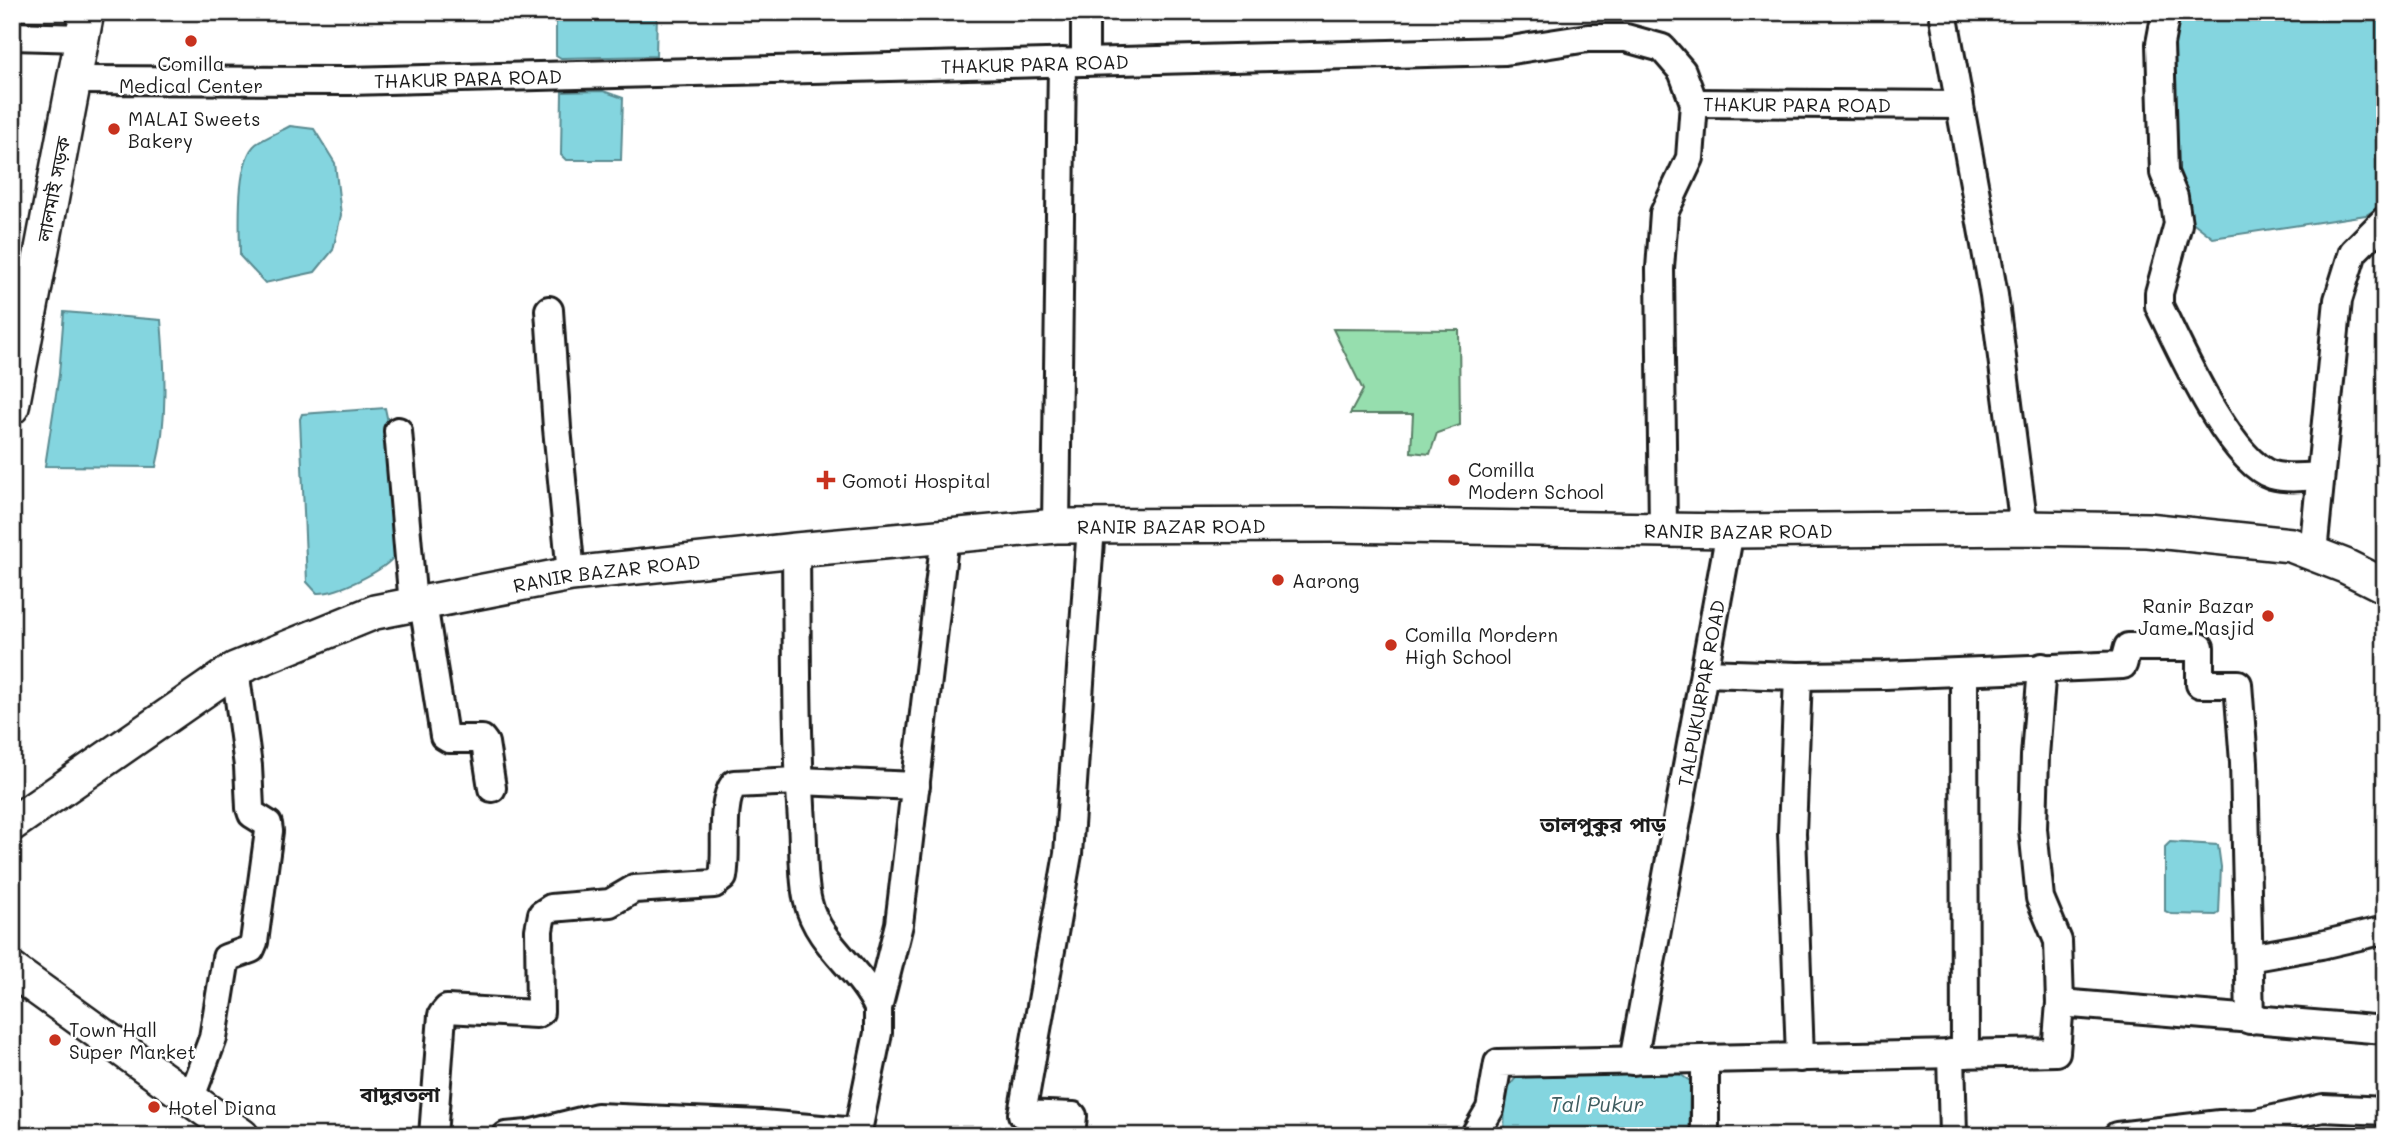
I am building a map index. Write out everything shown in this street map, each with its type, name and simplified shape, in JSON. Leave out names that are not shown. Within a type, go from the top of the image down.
[{"type":"main road","name":"লালমাই সড়ক","points":[[12,407],[18,338],[85,25]]},
{"type":"main road","name":"RANIR BAZAR ROAD","points":[[12,824],[235,669],[375,612],[571,574],[796,550],[1056,526],[1331,525],[1730,531],[2024,528],[2147,530],[2291,545],[2345,566],[2385,586]]},
{"type":"main road","points":[[12,970],[242,1136]]},
{"type":"street","points":[[1056,526],[1073,62],[1085,12]]},
{"type":"street","points":[[1942,12],[1994,295],[2024,528]]},
{"type":"street","points":[[2166,12],[2160,44],[2164,173],[2174,197],[2178,224],[2159,293],[2159,306],[2203,395],[2232,442],[2270,474],[2320,476]]},
{"type":"street","points":[[12,36],[85,25]]},
{"type":"street","name":"THAKUR PARA ROAD","points":[[74,80],[349,81],[1505,51],[1588,38],[1626,38],[1661,48],[1682,71],[1694,103],[1960,105]]},
{"type":"street","points":[[1663,530],[1660,269],[1664,213],[1689,158],[1694,103]]},
{"type":"street","points":[[2313,553],[2338,300],[2353,252],[2385,220]]},
{"type":"street","points":[[549,310],[571,574]]},
{"type":"street","points":[[398,430],[418,604],[441,727],[444,736],[449,739],[482,739],[485,743],[492,788]]},
{"type":"street","points":[[1071,1136],[1073,1116],[1022,1114],[1068,854],[1091,526]]},
{"type":"street","name":"TALPUKURPAR ROAD","points":[[1633,1061],[1730,531]]},
{"type":"street","points":[[506,1136],[528,1135],[597,1117],[762,1124],[857,1134],[878,1034],[878,1008],[900,924],[945,536]]},
{"type":"street","points":[[796,550],[799,781],[807,901],[820,931],[872,993],[878,1008]]},
{"type":"street","points":[[1703,673],[1798,676],[1964,673],[2123,665],[2128,647],[2200,647],[2200,684],[2238,684],[2244,762],[2250,1020]]},
{"type":"street","points":[[1490,1136],[1490,1109],[1498,1063],[2056,1052],[2060,1003],[2058,941],[2040,898],[2033,828],[2042,667]]},
{"type":"street","points":[[191,1097],[213,1038],[226,958],[251,949],[254,942],[269,831],[268,824],[253,814],[250,808],[248,766],[235,669]]},
{"type":"street","points":[[1953,1136],[1958,1054],[1964,673]]},
{"type":"street","points":[[1798,676],[1792,833],[1800,1058]]},
{"type":"street","points":[[433,1136],[442,1015],[447,1009],[536,1014],[540,1012],[539,930],[542,914],[551,908],[610,903],[634,889],[714,884],[723,877],[726,803],[729,790],[734,784],[799,781],[916,786]]},
{"type":"street","points":[[2249,958],[2385,930]]},
{"type":"street","points":[[2060,1003],[2385,1030]]},
{"type":"street","points":[[1705,1060],[1705,1136]]},
{"type":"street","points":[[2117,1136],[2220,1124],[2256,1123],[2322,1108],[2385,1111]]},
{"type":"street","points":[[1474,1136],[1490,1109]]},
{"type":"green space","points":[[1333,329],[1459,330],[1460,425],[1437,433],[1430,454],[1411,452],[1413,414],[1350,414],[1363,390]]},
{"type":"water","points":[[556,12],[657,12],[656,56],[561,58],[556,55]]},
{"type":"water","points":[[2174,12],[2385,12],[2385,204],[2366,215],[2213,238],[2186,217],[2170,154]]},
{"type":"water","points":[[603,91],[623,98],[621,160],[566,160],[561,155],[562,92]]},
{"type":"water","points":[[290,126],[314,129],[335,163],[341,215],[333,250],[315,272],[265,283],[240,256],[242,180],[249,153],[256,144]]},
{"type":"water","points":[[64,312],[161,320],[164,412],[156,467],[45,466],[59,375]]},
{"type":"water","points":[[385,408],[389,427],[396,554],[382,567],[360,580],[336,590],[317,593],[307,582],[300,419],[302,414]]},
{"type":"water","points":[[2170,842],[2218,845],[2221,867],[2219,913],[2216,915],[2171,914],[2165,911],[2165,847]]},
{"type":"water","name":"Tal Pukur","points":[[1523,1069],[1675,1071],[1690,1081],[1689,1136],[1504,1136],[1505,1091]]},
{"type":"place","name":"Comilla Medical Center","points":[[191,41]]},
{"type":"place","name":"MALAI Sweets Bakery","points":[[114,129]]},
{"type":"place","name":"Gomoti Hospital","points":[[826,480]]},
{"type":"place","name":"Comilla Modern School","points":[[1454,480]]},
{"type":"place","name":"Aarong","points":[[1278,580]]},
{"type":"place","name":"Ranir Bazar Jame Masjid","points":[[2268,616]]},
{"type":"place","name":"Comilla Mordern High School","points":[[1391,645]]},
{"type":"place","name":"Town Hall Super Market","points":[[55,1040]]},
{"type":"place","name":"Hotel Diana","points":[[154,1107]]},
{"type":"district","name":"তালপুকুর পাড়","points":[[1603,823]]},
{"type":"district","name":"বাদুরতলা","points":[[400,1093]]}]
